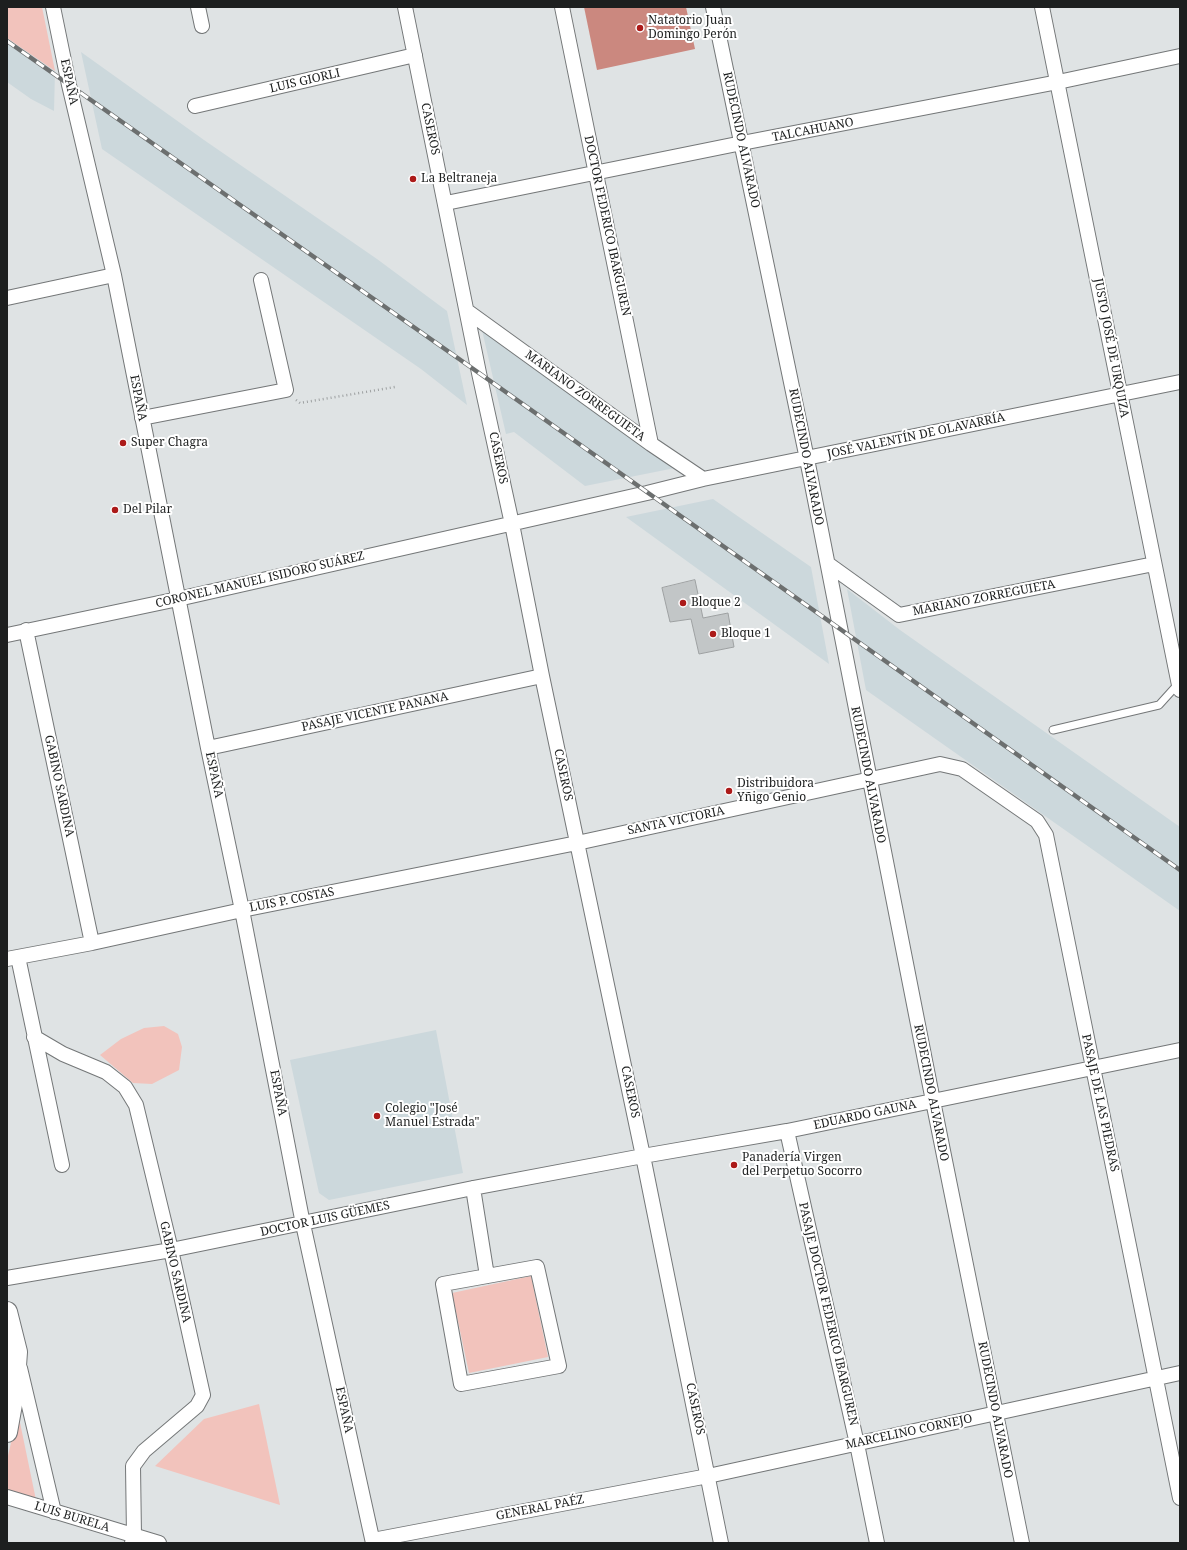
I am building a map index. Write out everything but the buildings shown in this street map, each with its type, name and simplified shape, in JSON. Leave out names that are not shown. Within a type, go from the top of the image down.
[{"type":"main road","points":[[7,1312],[16,1352],[14,1393],[7,1432]]},
{"type":"street","name":"ESPAÑA","points":[[53,7],[69,85],[114,275],[208,748],[242,910],[303,1224],[373,1542]]},
{"type":"street","points":[[198,7],[202,26]]},
{"type":"street","name":"CASEROS","points":[[405,7],[468,311],[479,373],[512,524],[542,676],[643,1156],[721,1543]]},
{"type":"street","name":"DOCTOR FEDERICO IBARGUREN","points":[[562,7],[651,444]]},
{"type":"street","name":"RUDECINDO ALVARADO","points":[[713,7],[807,459],[932,1101],[1022,1543]]},
{"type":"street","name":"JUSTO JOSÉ DE URQUIZA","points":[[1042,7],[1154,564],[1180,685]]},
{"type":"street","name":"LUIS GIORLI","points":[[195,106],[415,55]]},
{"type":"street","name":"TALCAHUANO","points":[[446,203],[1058,82],[1180,56]]},
{"type":"street","points":[[7,298],[114,275]]},
{"type":"street","points":[[142,418],[286,390],[261,280]]},
{"type":"street","name":"MARIANO ZORREGUIETA","points":[[468,311],[651,444],[703,479]]},
{"type":"street","name":"JOSÉ VALENTÍN DE OLAVARRÍA","points":[[512,524],[647,494],[703,479],[1180,382]]},
{"type":"street","name":"CORONEL MANUEL ISIDORO SUÁREZ","points":[[7,634],[178,599],[512,524]]},
{"type":"street","name":"MARIANO ZORREGUIETA","points":[[828,564],[899,615],[1154,564]]},
{"type":"street","name":"GABINO SARDINA","points":[[26,630],[92,943]]},
{"type":"street","name":"PASAJE VICENTE PANANA","points":[[208,748],[542,676]]},
{"type":"street","name":"SANTA VICTORIA","points":[[577,842],[940,764]]},
{"type":"street","name":"PASAJE DE LAS PIEDRAS","points":[[940,764],[962,768],[1036,821],[1046,835],[1180,1498]]},
{"type":"street","name":"LUIS P. COSTAS","points":[[12,958],[92,943],[242,910],[577,842]]},
{"type":"street","points":[[12,958],[34,1037],[62,1165]]},
{"type":"street","name":"GABINO SARDINA","points":[[34,1037],[63,1054],[106,1072],[125,1087],[136,1105],[171,1250],[203,1395],[197,1406],[144,1451],[133,1466],[133,1539]]},
{"type":"street","name":"EDUARDO GAUNA","points":[[643,1156],[786,1131],[1180,1050]]},
{"type":"street","name":"PASAJE DOCTOR FEDERICO IBARGUREN","points":[[786,1131],[857,1444],[877,1543]]},
{"type":"street","name":"DOCTOR LUIS GÜEMES","points":[[7,1278],[171,1250],[473,1188],[643,1156]]},
{"type":"street","points":[[473,1188],[487,1276]]},
{"type":"street","points":[[537,1267],[559,1366],[461,1384],[443,1284],[487,1276],[537,1267]]},
{"type":"street","points":[[16,1352],[54,1512]]},
{"type":"street","name":"MARCELINO CORNEJO","points":[[708,1476],[1180,1374]]},
{"type":"street","name":"GENERAL PAÉZ","points":[[373,1542],[708,1476]]},
{"type":"street","name":"LUIS BURELA","points":[[7,1497],[133,1539],[159,1543]]},
{"type":"lane","points":[[1053,730],[1159,705],[1180,685]]},
{"type":"path","points":[[286,390],[300,403],[395,386]]},
{"type":"shaded area","points":[[7,7],[42,7],[55,71],[7,38]]},
{"type":"shaded area","name":"Natatorio Juan Domingo Perón","points":[[584,7],[686,7],[695,49],[597,70]]},
{"type":"shaded area","points":[[7,38],[55,71],[54,111],[31,99],[7,82]]},
{"type":"shaded area","points":[[81,52],[204,140],[377,259],[447,311],[467,405],[421,369],[102,149]]},
{"type":"shaded area","points":[[482,330],[675,468],[585,486],[514,432],[506,434]]},
{"type":"shaded area","points":[[713,499],[811,567],[829,664],[626,517]]},
{"type":"shaded area","points":[[847,589],[900,630],[1180,827],[1180,911],[866,690]]},
{"type":"shaded area","points":[[164,1026],[178,1034],[182,1047],[179,1070],[152,1084],[133,1083],[100,1055],[121,1039],[144,1028]]},
{"type":"shaded area","name":"Colegio \"José Manuel Estrada\"","points":[[436,1030],[463,1173],[329,1200],[319,1193],[290,1060]]},
{"type":"shaded area","points":[[531,1276],[548,1357],[469,1373],[452,1293]]},
{"type":"shaded area","points":[[259,1404],[280,1505],[155,1466],[204,1419]]},
{"type":"shaded area","points":[[18,1413],[36,1500],[7,1492],[7,1460]]},
{"type":"railway","points":[[7,41],[479,373],[1180,870]]},
{"type":"place","name":"Natatorio Juan Domingo Perón","points":[[640,28]]},
{"type":"place","name":"La Beltraneja","points":[[413,179]]},
{"type":"place","name":"Super Chagra","points":[[123,443]]},
{"type":"place","name":"Del Pilar","points":[[115,510]]},
{"type":"place","name":"Bloque 2","points":[[683,603]]},
{"type":"place","name":"Bloque 1","points":[[713,634]]},
{"type":"place","name":"Distribuidora Yñigo Genio","points":[[729,791]]},
{"type":"place","name":"Colegio \"José Manuel Estrada\"","points":[[377,1116]]},
{"type":"place","name":"Panadería Virgen del Perpetuo Socorro","points":[[734,1165]]}]
